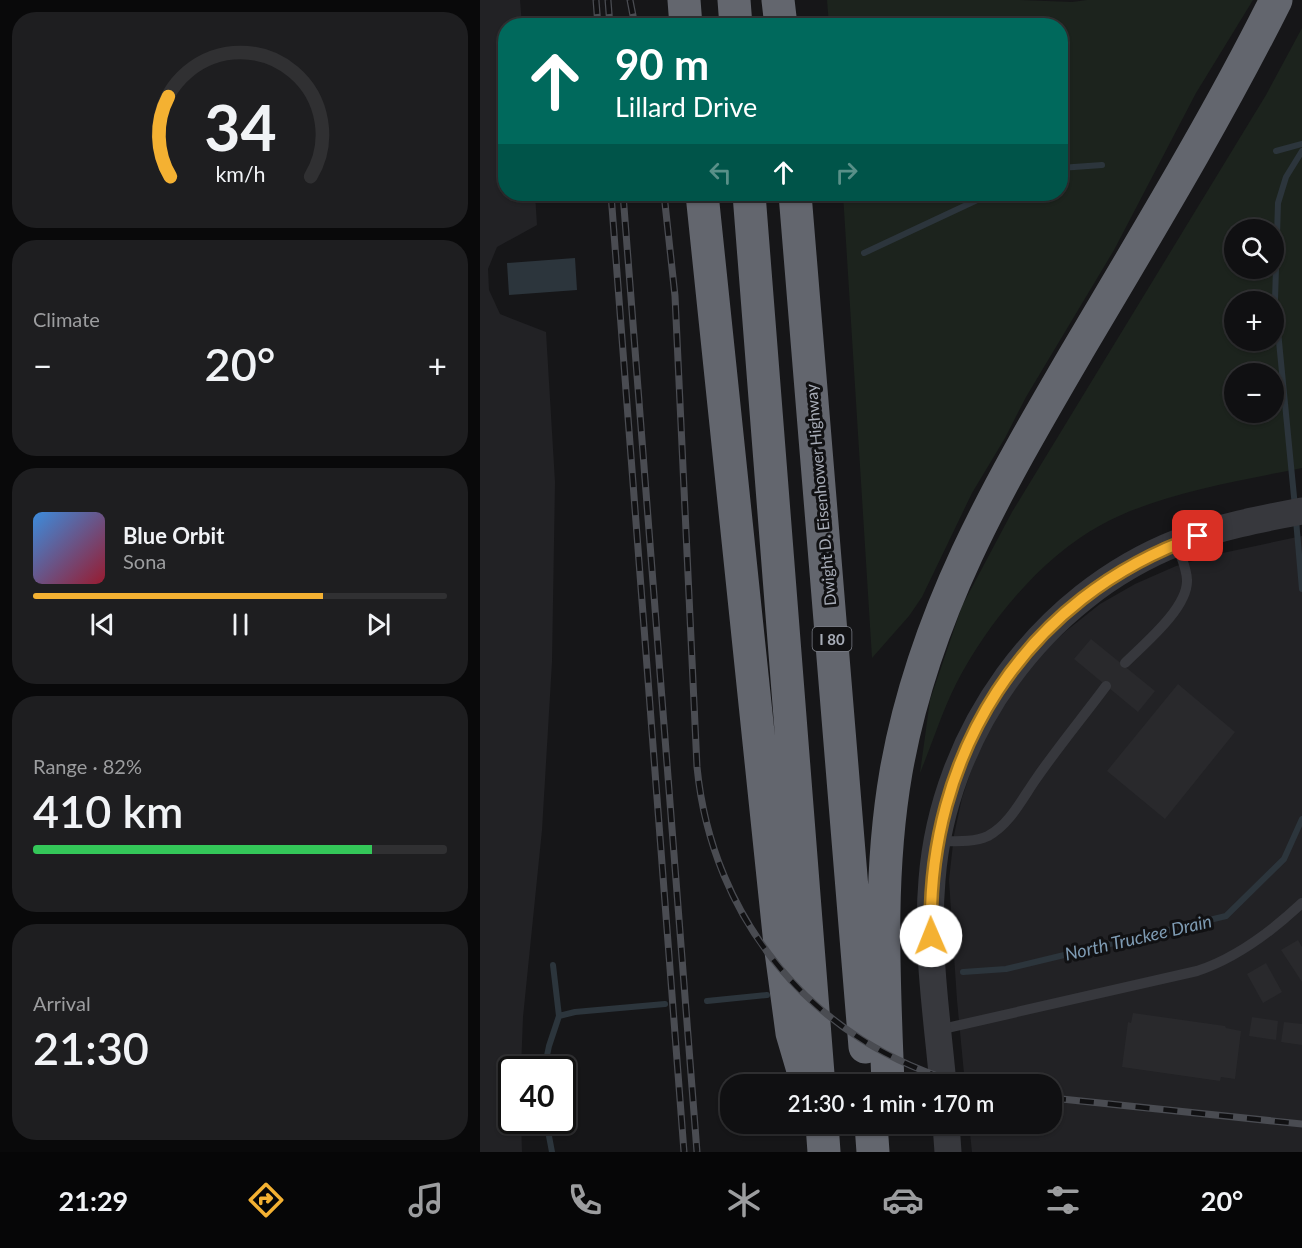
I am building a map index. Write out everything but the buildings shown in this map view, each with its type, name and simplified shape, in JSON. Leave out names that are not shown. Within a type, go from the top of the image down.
[{"type":"highway","points":[[684,0],[685,18]]},
{"type":"highway","points":[[734,0],[735,18]]},
{"type":"highway","points":[[778,0],[780,18]]},
{"type":"highway","points":[[888,1074],[882,951],[883,883],[888,821],[910,708],[926,652],[950,589],[981,521],[1018,452],[1184,170],[1244,63],[1276,0]]},
{"type":"highway","points":[[703,201],[780,944],[792,1033],[804,1074]]},
{"type":"highway","points":[[750,201],[818,1074]]},
{"type":"highway","name":"Dwight D. Eisenhower Highway","points":[[796,201],[850,849],[866,1074]]},
{"type":"highway","points":[[872,1134],[873,1152]]},
{"type":"highway","points":[[890,1134],[891,1152]]},
{"type":"street","points":[[941,1074],[930,914],[937,842],[946,799],[964,751],[1005,679],[1019,660],[1055,622],[1092,591],[1133,565],[1177,543],[1219,528],[1294,512]]},
{"type":"street","points":[[947,1134],[948,1152]]},
{"type":"lane","points":[[1125,663],[1170,617],[1180,602],[1187,580],[1177,543]]},
{"type":"lane","points":[[937,842],[971,841],[988,836],[1000,827],[1017,809],[1036,779],[1106,686]]},
{"type":"lane","points":[[938,1030],[1216,965],[1253,944],[1302,903]]},
{"type":"shaded area","points":[[480,0],[520,0],[521,18],[498,18],[498,201],[535,201],[537,225],[497,247],[488,269],[489,290],[500,314],[546,332],[555,482],[552,662],[542,830],[523,1017],[522,1056],[498,1056],[498,1134],[521,1134],[522,1152],[480,1152]]},
{"type":"shaded area","points":[[827,0],[1072,2],[1087,0],[1253,0],[1196,93],[1114,250],[1026,397],[972,493],[922,597],[909,616],[872,658],[843,201],[1068,201],[1068,18],[828,18]]},
{"type":"shaded area","points":[[1302,28],[1302,468],[1199,489],[1148,504],[1101,525],[1057,555],[1018,594],[983,638],[956,684],[920,773],[930,700],[962,606],[1012,512],[1266,95]]},
{"type":"shaded area","points":[[575,258],[577,290],[509,295],[507,263]]},
{"type":"shaded area","points":[[1302,536],[1302,1152],[972,1152],[970,1134],[1062,1134],[1062,1074],[964,1074],[949,880],[954,835],[962,798],[981,741],[1034,660],[1100,604],[1135,584],[1176,566],[1218,554]]},
{"type":"waterway","points":[[1276,151],[1302,144]]},
{"type":"waterway","name":"North Truckee Drain","points":[[1295,507],[1275,300],[1278,203],[1286,177],[1302,151]]},
{"type":"waterway","points":[[1068,167],[1102,165]]},
{"type":"waterway","points":[[864,253],[975,201]]},
{"type":"waterway","name":"North Truckee Drain","points":[[1296,520],[1302,589]]},
{"type":"waterway","name":"North Truckee Drain","points":[[963,972],[1006,969],[1226,916],[1284,859],[1302,819]]},
{"type":"waterway","name":"North Truckee Drain","points":[[547,1056],[559,1016],[553,965]]},
{"type":"waterway","name":"North Truckee Drain","points":[[707,1001],[767,995]]},
{"type":"waterway","name":"North Truckee Drain","points":[[559,1016],[575,1012],[665,1004]]},
{"type":"waterway","name":"North Truckee Drain","points":[[549,1134],[552,1152]]},
{"type":"railway","points":[[596,0],[597,18]]},
{"type":"railway","points":[[608,0],[609,18]]},
{"type":"railway","points":[[630,0],[633,18]]},
{"type":"railway","points":[[612,201],[684,1152]]},
{"type":"railway","points":[[624,201],[697,1152]]},
{"type":"railway","points":[[665,201],[675,296],[697,767],[707,823],[724,875],[749,924],[780,968],[818,1006],[861,1039],[910,1065],[936,1074]]},
{"type":"railway","points":[[1062,1099],[1302,1124]]},
{"type":"route","points":[[931,936],[932,880],[946,799],[964,751],[1005,679],[1019,660],[1055,622],[1092,591],[1133,565],[1177,543],[1198,536]]}]
